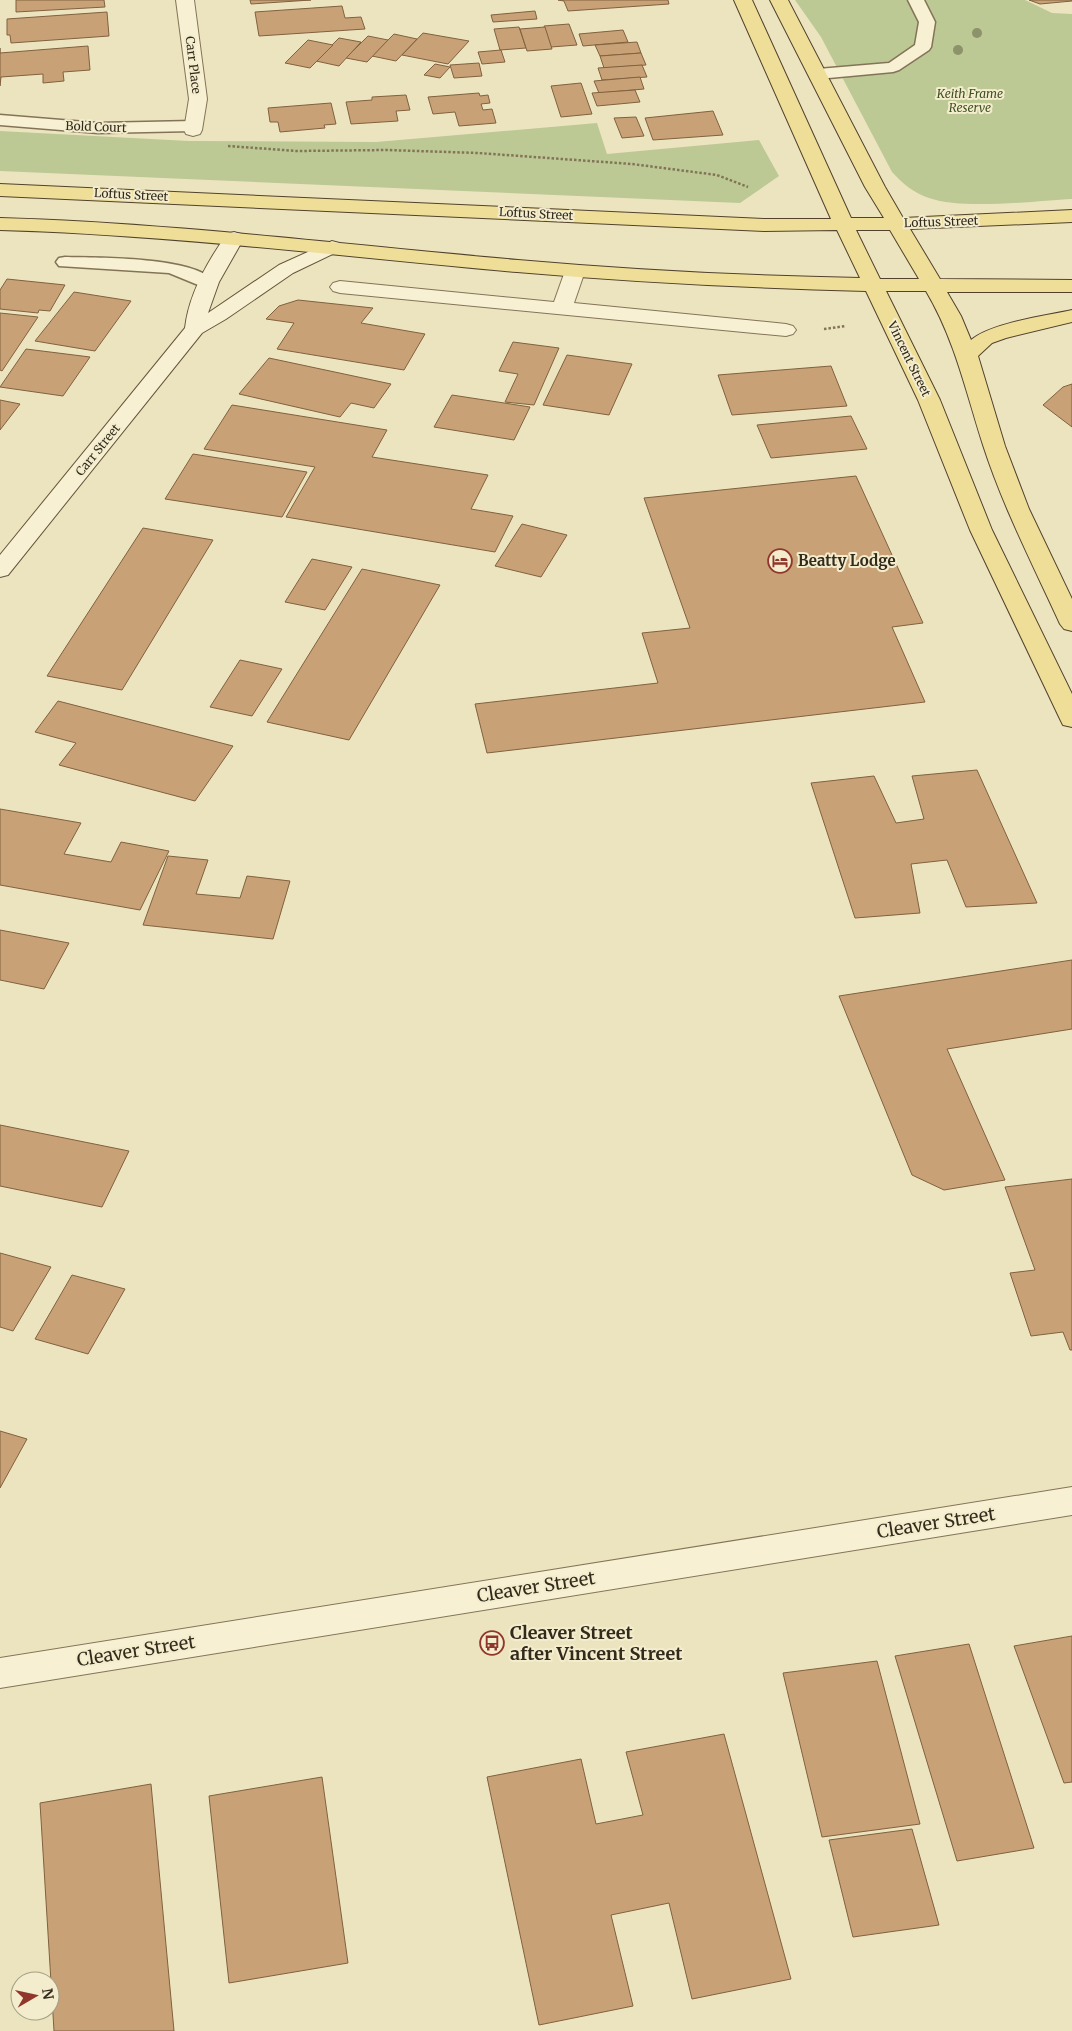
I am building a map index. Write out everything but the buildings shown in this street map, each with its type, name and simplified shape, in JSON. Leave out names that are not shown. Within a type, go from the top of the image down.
[{"type":"main road","name":"Vincent Street","points":[[743,0],[826,190],[929,400],[982,530],[1072,719]]},
{"type":"main road","points":[[779,0],[895,224],[951,316],[967,355],[994,446],[1015,500],[1072,624]]},
{"type":"main road","name":"Loftus Street","points":[[0,190],[754,224],[895,224],[1072,216]]},
{"type":"main road","points":[[0,224],[102,228],[234,238],[575,272],[704,280],[873,285],[1072,286]]},
{"type":"main road","points":[[967,355],[985,339],[999,333],[1072,316]]},
{"type":"street","name":"Carr Place","points":[[185,0],[198,99],[193,128]]},
{"type":"street","name":"Carr Street","points":[[195,329],[196,312],[208,284],[234,238]]},
{"type":"street","name":"Carr Street","points":[[0,570],[195,329],[221,316],[245,296],[287,268],[332,247]]},
{"type":"street","points":[[562,308],[575,272]]},
{"type":"street","points":[[340,287],[786,330]]},
{"type":"street","name":"Cleaver Street","points":[[0,1673],[1072,1501]]},
{"type":"lane","points":[[818,74],[893,67],[923,47],[928,22],[916,0]]},
{"type":"lane","name":"Bold Court","points":[[0,120],[98,128],[193,128]]},
{"type":"lane","points":[[65,262],[171,268],[208,284]]},
{"type":"path","points":[[222,147],[231,145],[297,151],[387,150],[478,153],[632,164],[717,175],[753,189]]},
{"type":"green space","name":"Keith Frame Reserve","points":[[795,0],[1025,0],[1052,13],[1072,14],[1072,199],[999,204],[960,204],[929,198],[909,188],[892,172],[821,37]]},
{"type":"green space","points":[[597,123],[607,154],[759,140],[779,176],[740,203],[0,171],[0,131],[189,141],[376,142]]},
{"type":"place","name":"Beatty Lodge","points":[[780,561]]},
{"type":"place","name":"Cleaver Street after Vincent Street","points":[[492,1643]]}]
